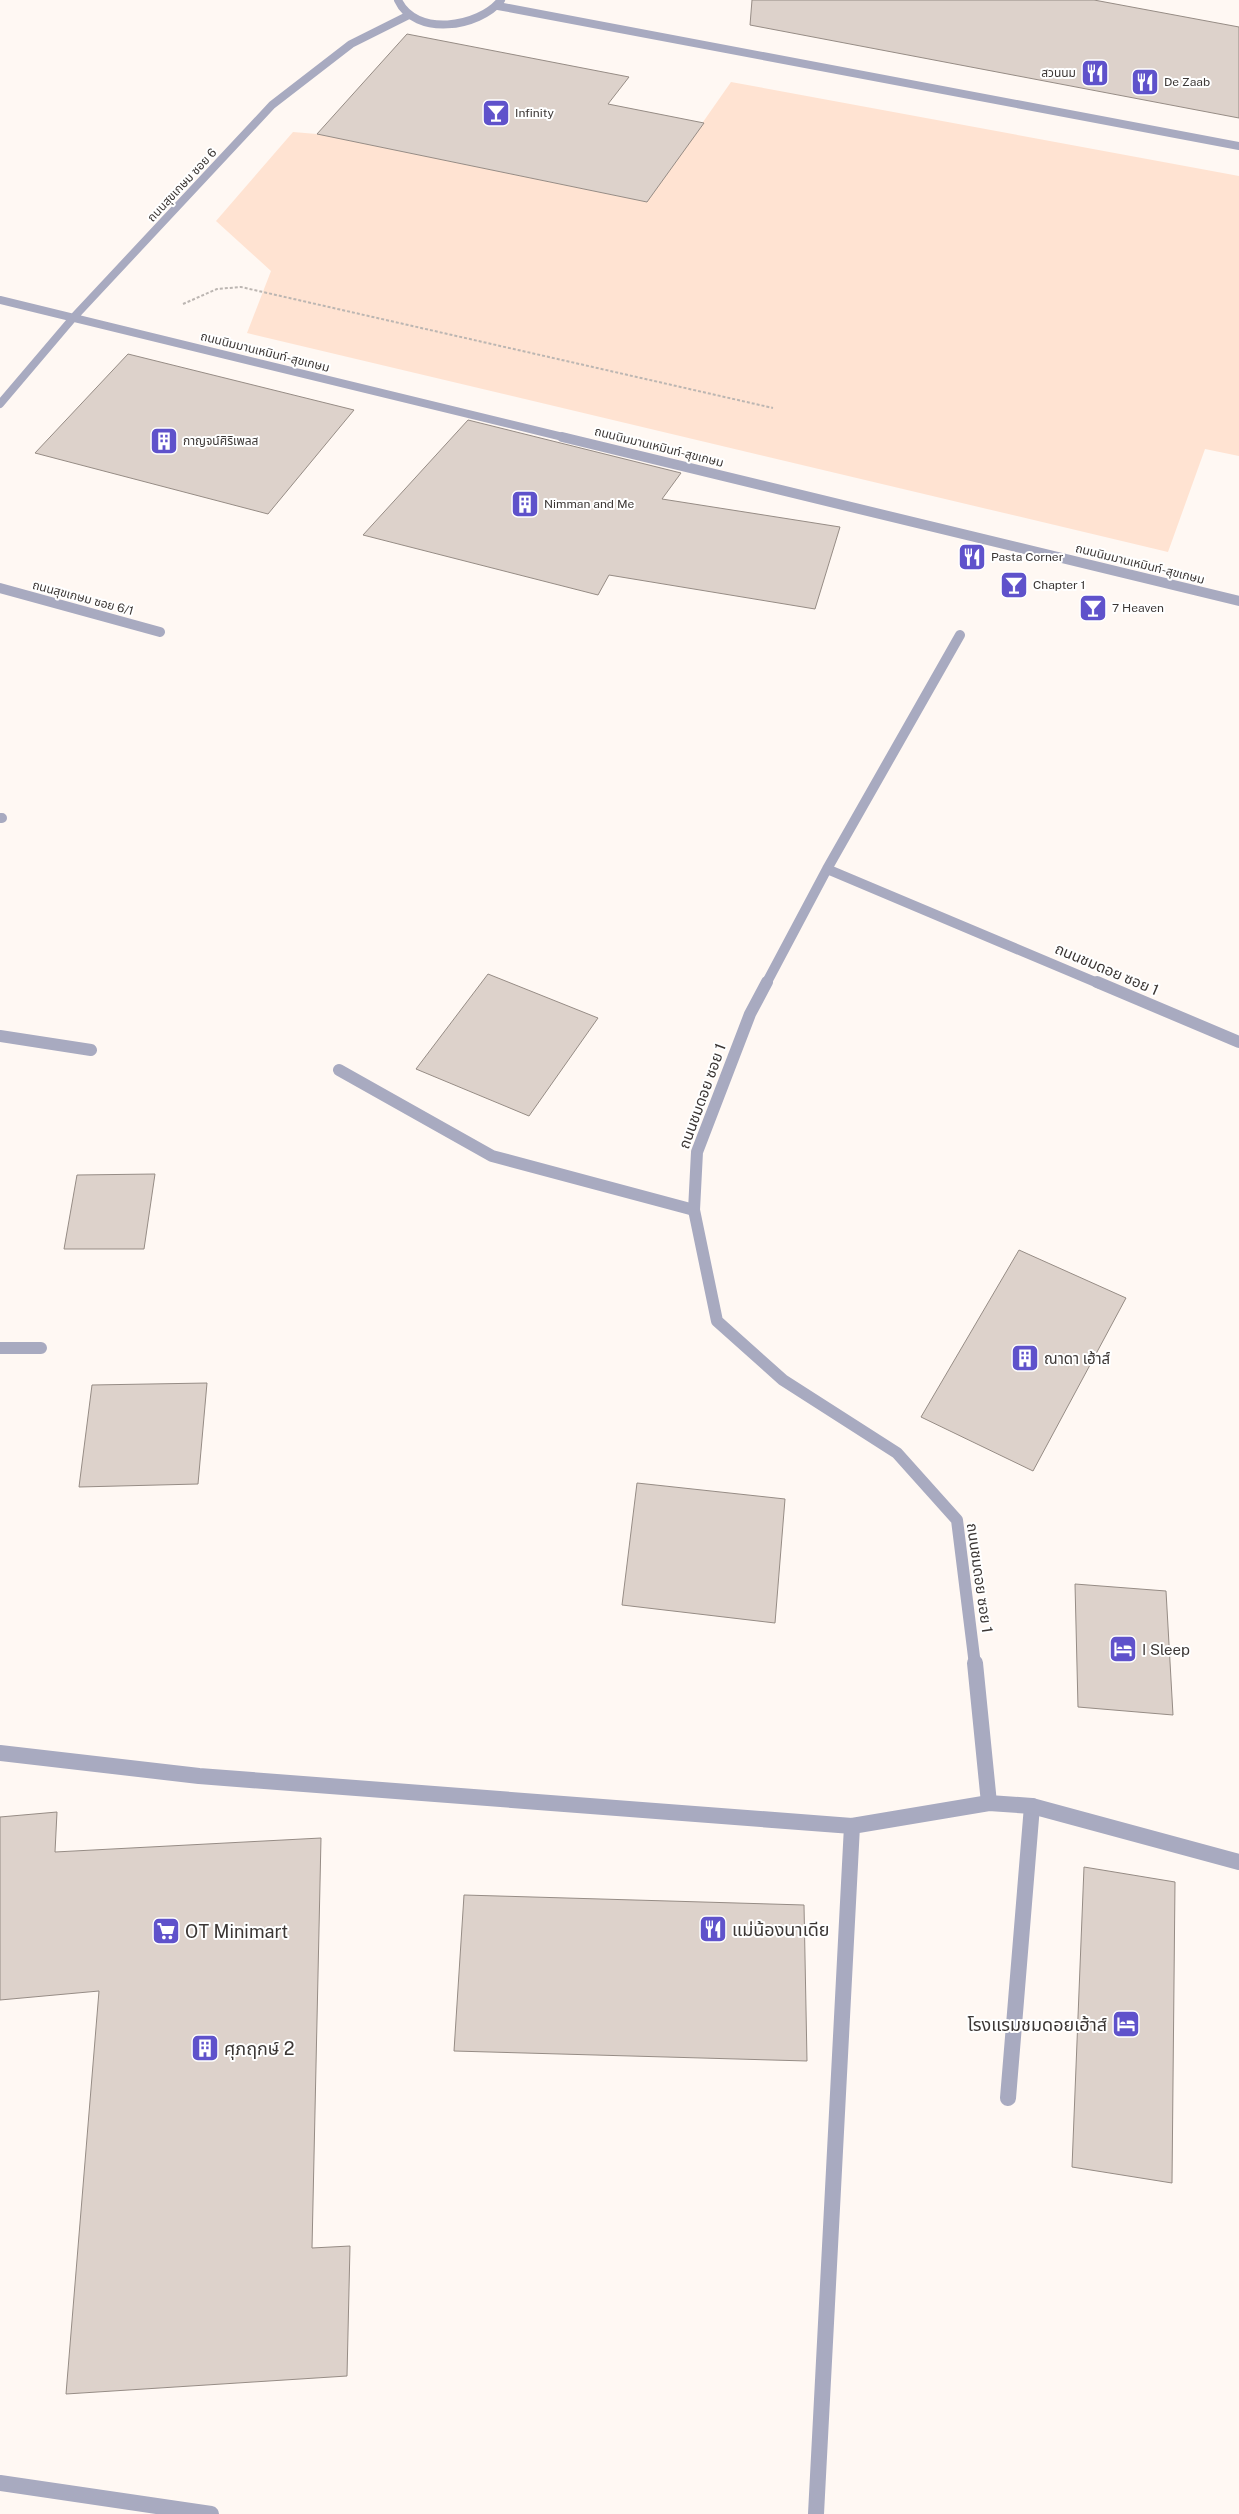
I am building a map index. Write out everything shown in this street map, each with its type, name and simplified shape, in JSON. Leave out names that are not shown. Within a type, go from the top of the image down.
[{"type":"street","points":[[398,0],[402,10],[409,15],[435,23],[450,24],[480,18],[492,13],[500,3],[1239,146]]},
{"type":"street","name":"ถนนสุขเกษม ซอย 6","points":[[0,404],[73,318],[272,105],[351,44],[409,15]]},
{"type":"street","name":"ถนนนิมมานเหมินท์-สุขเกษม","points":[[0,300],[1239,601]]},
{"type":"street","name":"ถนนสุขเกษม ซอย 6/1","points":[[0,588],[160,632]]},
{"type":"street","points":[[827,869],[960,636]]},
{"type":"street","name":"ถนนชมดอย ซอย 1","points":[[989,1803],[982,1724],[957,1520],[897,1453],[783,1380],[717,1322],[694,1210],[697,1152],[746,1023],[827,869],[1239,1042]]},
{"type":"street","points":[[0,1036],[91,1050]]},
{"type":"street","points":[[340,1070],[492,1156],[694,1210]]},
{"type":"street","points":[[0,1348],[41,1348]]},
{"type":"street","points":[[0,1753],[199,1776],[852,1826],[989,1803],[1032,1806],[1239,1862]]},
{"type":"street","points":[[1008,2098],[1032,1806]]},
{"type":"street","points":[[816,2514],[852,1826]]},
{"type":"street","points":[[0,2483],[211,2514]]},
{"type":"path","points":[[129,332],[217,289],[241,287],[773,408]]},
{"type":"shaded area","points":[[731,82],[1239,176],[1239,456],[1205,449],[1168,552],[247,333],[271,271],[216,221],[293,132],[317,134],[647,202]]},
{"type":"building","points":[[752,0],[1094,0],[1239,27],[1239,118],[750,25]]},
{"type":"building","name":"Infinity","points":[[407,34],[629,77],[608,104],[704,123],[647,202],[317,134]]},
{"type":"building","name":"กาญจน์ศิริเพลส","points":[[128,354],[354,410],[268,514],[35,453]]},
{"type":"building","name":"Nimman and Me","points":[[468,420],[681,473],[662,499],[840,527],[815,609],[609,575],[598,595],[363,535]]},
{"type":"building","points":[[488,974],[598,1018],[529,1116],[416,1069]]},
{"type":"building","points":[[155,1174],[144,1249],[64,1249],[77,1175]]},
{"type":"building","name":"ณาดา เฮ้าส์","points":[[1019,1250],[1126,1298],[1033,1471],[921,1417]]},
{"type":"building","points":[[207,1383],[198,1484],[79,1487],[92,1385]]},
{"type":"building","points":[[637,1483],[785,1499],[775,1623],[622,1605]]},
{"type":"building","name":"I Sleep","points":[[1075,1584],[1166,1591],[1173,1715],[1078,1707]]},
{"type":"building","name":"ศุภฤกษ์ 2","points":[[57,1812],[55,1852],[321,1838],[312,2248],[350,2246],[347,2376],[66,2394],[99,1991],[0,2000],[0,1817]]},
{"type":"building","name":"โรงแรมชมดอยเฮ้าส์","points":[[1084,1867],[1175,1882],[1172,2183],[1072,2167]]},
{"type":"building","points":[[464,1895],[804,1905],[807,2061],[454,2051]]},
{"type":"place","name":"สวนนม","points":[[1095,73]]},
{"type":"place","name":"De Zaab","points":[[1145,82]]},
{"type":"place","name":"Infinity","points":[[496,113]]},
{"type":"place","name":"กาญจน์ศิริเพลส","points":[[164,441]]},
{"type":"place","name":"Nimman and Me","points":[[525,504]]},
{"type":"place","name":"Pasta Corner","points":[[972,557]]},
{"type":"place","name":"Chapter 1","points":[[1014,585]]},
{"type":"place","name":"7 Heaven","points":[[1093,608]]},
{"type":"place","name":"ณาดา เฮ้าส์","points":[[1025,1358]]},
{"type":"place","name":"I Sleep","points":[[1123,1649]]},
{"type":"place","name":"แม่น้องนาเดีย","points":[[713,1929]]},
{"type":"place","name":"OT Minimart","points":[[166,1931]]},
{"type":"place","name":"โรงแรมชมดอยเฮ้าส์","points":[[1126,2024]]},
{"type":"place","name":"ศุภฤกษ์ 2","points":[[205,2048]]}]
